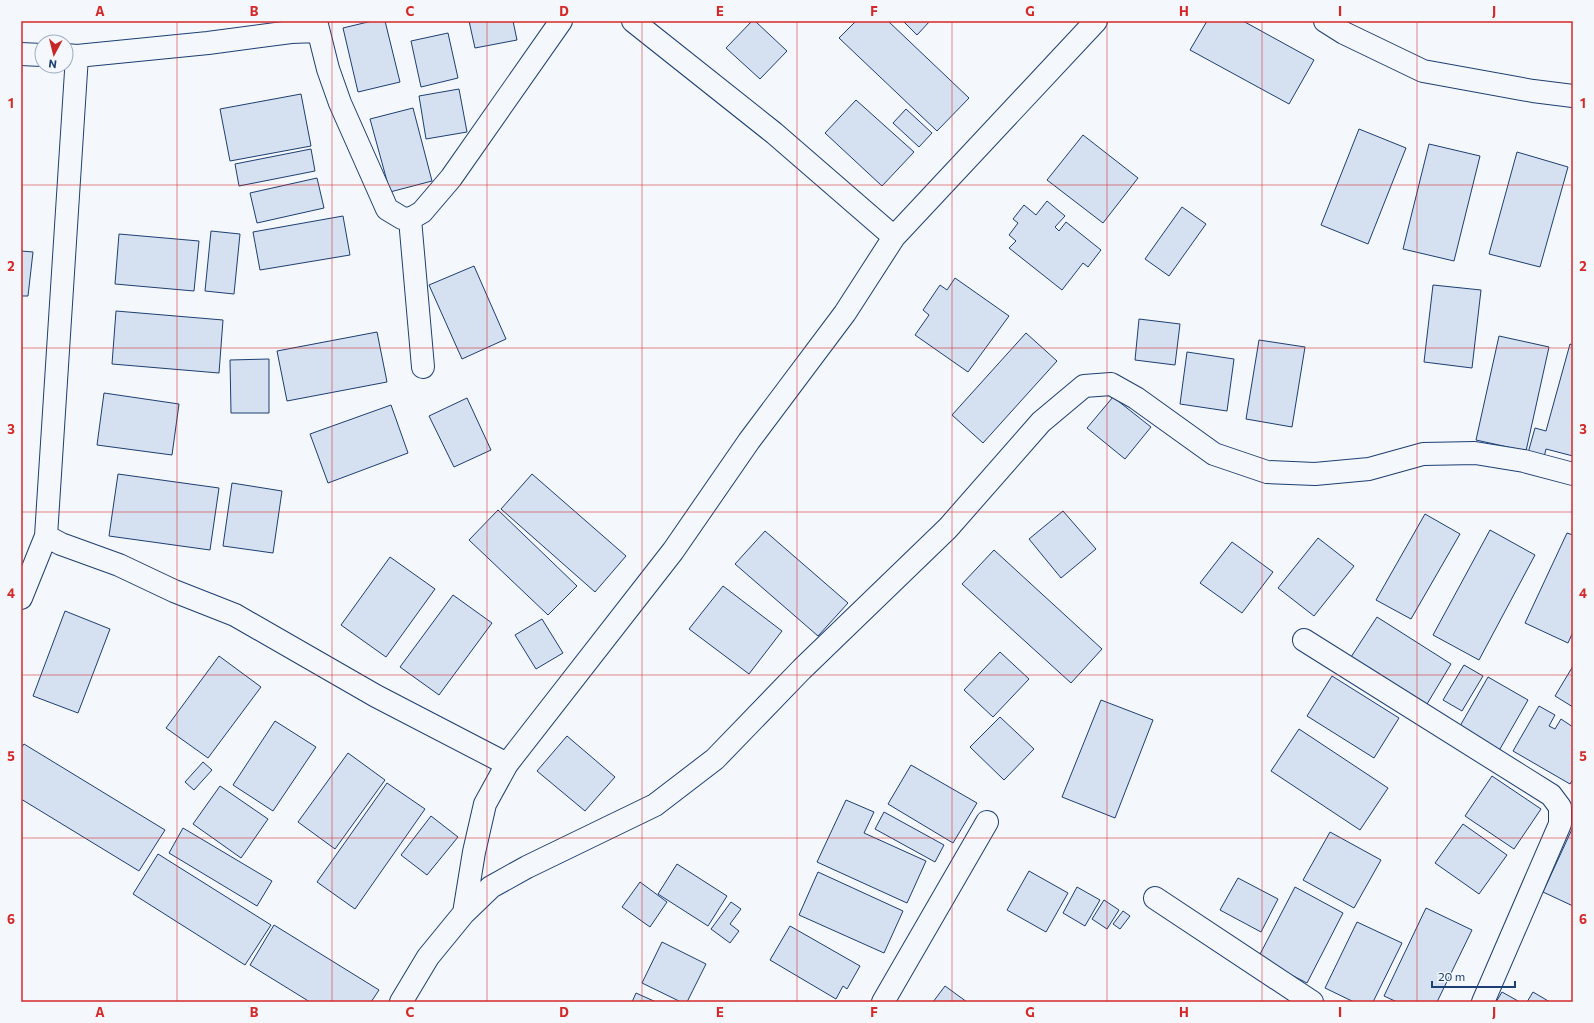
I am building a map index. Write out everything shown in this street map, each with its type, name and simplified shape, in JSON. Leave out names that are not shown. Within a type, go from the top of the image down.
[{"type":"street","points":[[74,56],[208,43],[291,32],[317,26],[328,68],[340,103],[387,209],[402,218],[410,219],[422,212],[451,178],[561,21]]},
{"type":"street","points":[[633,21],[774,133],[894,237]]},
{"type":"street","points":[[464,914],[474,852],[485,804],[507,764],[673,551],[749,442],[845,313],[894,237],[1096,21]]},
{"type":"street","points":[[1325,21],[1344,33],[1423,71],[1533,91],[1573,96]]},
{"type":"street","points":[[21,54],[34,55]]},
{"type":"street","points":[[21,598],[46,536],[70,74]]},
{"type":"street","points":[[410,219],[424,367]]},
{"type":"street","points":[[401,1002],[428,957],[464,914],[491,888],[527,867],[655,805],[715,759],[802,669],[948,528],[1041,422],[1084,386],[1111,384],[1136,398],[1214,454],[1267,472],[1315,474],[1361,470],[1423,454],[1475,453],[1524,461],[1573,474]]},
{"type":"street","points":[[46,536],[61,544],[119,565],[235,615],[376,696],[507,764]]},
{"type":"street","points":[[1304,640],[1551,795],[1560,807],[1560,824],[1483,1002]]},
{"type":"street","points":[[883,1002],[987,822]]},
{"type":"street","points":[[1155,898],[1312,1002]]},
{"type":"building","points":[[372,21],[385,21],[400,82],[358,92],[343,28]]},
{"type":"building","points":[[469,21],[513,21],[517,40],[475,48]]},
{"type":"building","points":[[752,21],[755,21],[787,51],[760,79],[726,48]]},
{"type":"building","points":[[856,21],[888,21],[969,98],[937,131],[839,38]]},
{"type":"building","points":[[903,21],[930,21],[917,35]]},
{"type":"building","points":[[1207,21],[1243,21],[1314,60],[1289,104],[1190,50]]},
{"type":"building","points":[[448,33],[458,78],[421,87],[411,41]]},
{"type":"building","points":[[459,89],[467,132],[426,139],[419,96]]},
{"type":"building","points":[[301,94],[311,146],[230,161],[220,109]]},
{"type":"building","points":[[856,100],[914,152],[882,186],[825,133]]},
{"type":"building","points":[[413,108],[432,181],[390,192],[370,119]]},
{"type":"building","points":[[906,109],[932,133],[919,147],[893,123]]},
{"type":"building","points":[[1359,129],[1406,148],[1368,244],[1321,225]]},
{"type":"building","points":[[1083,135],[1138,178],[1103,223],[1047,180]]},
{"type":"building","points":[[1429,144],[1480,156],[1454,261],[1403,249]]},
{"type":"building","points":[[311,149],[315,171],[239,186],[235,164]]},
{"type":"building","points":[[1517,152],[1568,167],[1540,267],[1489,254]]},
{"type":"building","points":[[317,178],[324,208],[257,223],[250,193]]},
{"type":"building","points":[[1047,201],[1065,216],[1055,227],[1059,231],[1066,222],[1101,250],[1088,267],[1083,263],[1062,290],[1009,248],[1016,241],[1009,235],[1018,223],[1013,219],[1024,205],[1036,215]]},
{"type":"building","points":[[1182,207],[1206,224],[1169,276],[1145,259]]},
{"type":"building","points":[[343,216],[350,255],[260,270],[253,232]]},
{"type":"building","points":[[211,231],[240,234],[234,294],[205,291]]},
{"type":"building","points":[[119,234],[199,241],[194,291],[115,284]]},
{"type":"building","points":[[21,251],[33,252],[28,296],[21,296]]},
{"type":"building","points":[[474,266],[506,339],[462,359],[429,285]]},
{"type":"building","points":[[955,278],[1009,316],[968,372],[915,335],[929,315],[923,310],[940,285],[947,290]]},
{"type":"building","points":[[1433,285],[1481,290],[1472,368],[1424,362]]},
{"type":"building","points":[[116,311],[223,320],[219,373],[112,364]]},
{"type":"building","points":[[1139,319],[1180,324],[1175,365],[1135,360]]},
{"type":"building","points":[[377,332],[387,382],[287,401],[277,351]]},
{"type":"building","points":[[1026,333],[1057,361],[983,443],[952,415]]},
{"type":"building","points":[[1499,336],[1549,347],[1526,451],[1476,440]]},
{"type":"building","points":[[1259,340],[1305,347],[1292,427],[1246,419]]},
{"type":"building","points":[[1570,344],[1573,345],[1573,456],[1546,449],[1544,457],[1528,453],[1535,428],[1546,431]]},
{"type":"building","points":[[1187,352],[1234,359],[1227,411],[1180,404]]},
{"type":"building","points":[[269,359],[269,413],[231,413],[230,360]]},
{"type":"building","points":[[104,393],[179,404],[172,455],[97,445]]},
{"type":"building","points":[[1113,397],[1151,427],[1125,459],[1087,428]]},
{"type":"building","points":[[467,398],[491,450],[454,467],[429,416]]},
{"type":"building","points":[[391,405],[408,453],[328,483],[310,434]]},
{"type":"building","points":[[118,474],[219,488],[210,550],[109,536]]},
{"type":"building","points":[[532,474],[626,556],[595,592],[501,509]]},
{"type":"building","points":[[232,483],[282,491],[273,553],[223,546]]},
{"type":"building","points":[[498,510],[577,586],[548,615],[469,540]]},
{"type":"building","points":[[1063,511],[1096,549],[1061,578],[1029,539]]},
{"type":"building","points":[[1425,514],[1460,534],[1411,619],[1376,600]]},
{"type":"building","points":[[1490,530],[1535,555],[1479,660],[1433,635]]},
{"type":"building","points":[[765,531],[848,603],[818,636],[735,564]]},
{"type":"building","points":[[1567,533],[1573,535],[1573,632],[1568,643],[1525,623]]},
{"type":"building","points":[[1318,538],[1354,566],[1314,616],[1278,588]]},
{"type":"building","points":[[1232,542],[1273,572],[1242,613],[1200,583]]},
{"type":"building","points":[[994,550],[1102,649],[1071,683],[962,584]]},
{"type":"building","points":[[390,557],[435,589],[386,657],[341,625]]},
{"type":"building","points":[[723,586],[782,631],[749,674],[689,629]]},
{"type":"building","points":[[453,595],[492,623],[439,695],[400,667]]},
{"type":"building","points":[[65,611],[110,629],[78,713],[33,696]]},
{"type":"building","points":[[1377,617],[1451,664],[1427,704],[1351,657]]},
{"type":"building","points":[[542,619],[563,653],[536,669],[515,635]]},
{"type":"building","points":[[1000,652],[1029,679],[993,717],[964,690]]},
{"type":"building","points":[[219,656],[261,687],[208,758],[166,728]]},
{"type":"building","points":[[1464,665],[1483,676],[1462,711],[1443,700]]},
{"type":"building","points":[[1573,666],[1573,707],[1555,696]]},
{"type":"building","points":[[1332,676],[1399,718],[1374,758],[1307,716]]},
{"type":"building","points":[[1488,677],[1528,700],[1496,756],[1456,733]]},
{"type":"building","points":[[1101,700],[1153,720],[1115,818],[1062,797]]},
{"type":"building","points":[[1539,706],[1555,715],[1549,726],[1555,729],[1561,719],[1573,727],[1573,779],[1570,784],[1513,751]]},
{"type":"building","points":[[1000,717],[1034,749],[1004,780],[970,747]]},
{"type":"building","points":[[275,721],[316,747],[273,811],[233,785]]},
{"type":"building","points":[[1299,729],[1388,788],[1360,830],[1271,771]]},
{"type":"building","points":[[567,736],[615,777],[585,811],[537,771]]},
{"type":"building","points":[[24,744],[165,830],[139,871],[21,799],[21,748]]},
{"type":"building","points":[[348,753],[385,780],[335,849],[298,822]]},
{"type":"building","points":[[203,762],[212,770],[194,790],[185,782]]},
{"type":"building","points":[[911,765],[977,803],[953,843],[888,804]]},
{"type":"building","points":[[1492,776],[1541,809],[1514,849],[1465,816]]},
{"type":"building","points":[[387,783],[425,809],[355,909],[317,882]]},
{"type":"building","points":[[220,786],[268,819],[241,858],[193,824]]},
{"type":"building","points":[[846,800],[874,812],[864,833],[926,861],[907,903],[817,862]]},
{"type":"building","points":[[884,812],[944,845],[935,862],[875,829]]},
{"type":"building","points":[[431,816],[458,837],[427,875],[401,855]]},
{"type":"building","points":[[1463,824],[1507,855],[1479,894],[1435,863]]},
{"type":"building","points":[[1573,827],[1573,906],[1543,892]]},
{"type":"building","points":[[183,828],[272,881],[257,906],[169,853]]},
{"type":"building","points":[[1330,832],[1381,860],[1354,908],[1303,880]]},
{"type":"building","points":[[158,854],[271,925],[245,965],[133,894]]},
{"type":"building","points":[[677,864],[727,896],[708,926],[658,894]]},
{"type":"building","points":[[1029,871],[1068,893],[1046,932],[1007,910]]},
{"type":"building","points":[[818,872],[903,911],[884,953],[799,915]]},
{"type":"building","points":[[1238,878],[1278,899],[1261,932],[1220,910]]},
{"type":"building","points":[[640,882],[667,902],[650,927],[622,907]]},
{"type":"building","points":[[1077,887],[1100,900],[1085,926],[1063,913]]},
{"type":"building","points":[[1295,887],[1343,913],[1307,983],[1258,958]]},
{"type":"building","points":[[1104,900],[1119,910],[1107,929],[1092,919]]},
{"type":"building","points":[[731,902],[741,909],[730,924],[739,931],[730,943],[711,929]]},
{"type":"building","points":[[1426,908],[1472,930],[1437,1002],[1397,1002],[1384,996]]},
{"type":"building","points":[[1123,911],[1130,916],[1120,929],[1113,924]]},
{"type":"building","points":[[1357,922],[1402,943],[1373,1002],[1354,1002],[1325,988]]},
{"type":"building","points":[[274,925],[379,990],[371,1002],[310,1002],[250,965]]},
{"type":"building","points":[[790,926],[860,966],[847,989],[843,986],[836,999],[770,960]]},
{"type":"building","points":[[662,942],[706,964],[687,1002],[681,1002],[642,983]]},
{"type":"building","points":[[945,986],[967,1002],[933,1002]]},
{"type":"building","points":[[1502,992],[1518,1001],[1496,1002]]},
{"type":"building","points":[[1533,992],[1550,1002],[1527,1002]]},
{"type":"building","points":[[636,993],[656,1002],[632,1002]]}]
